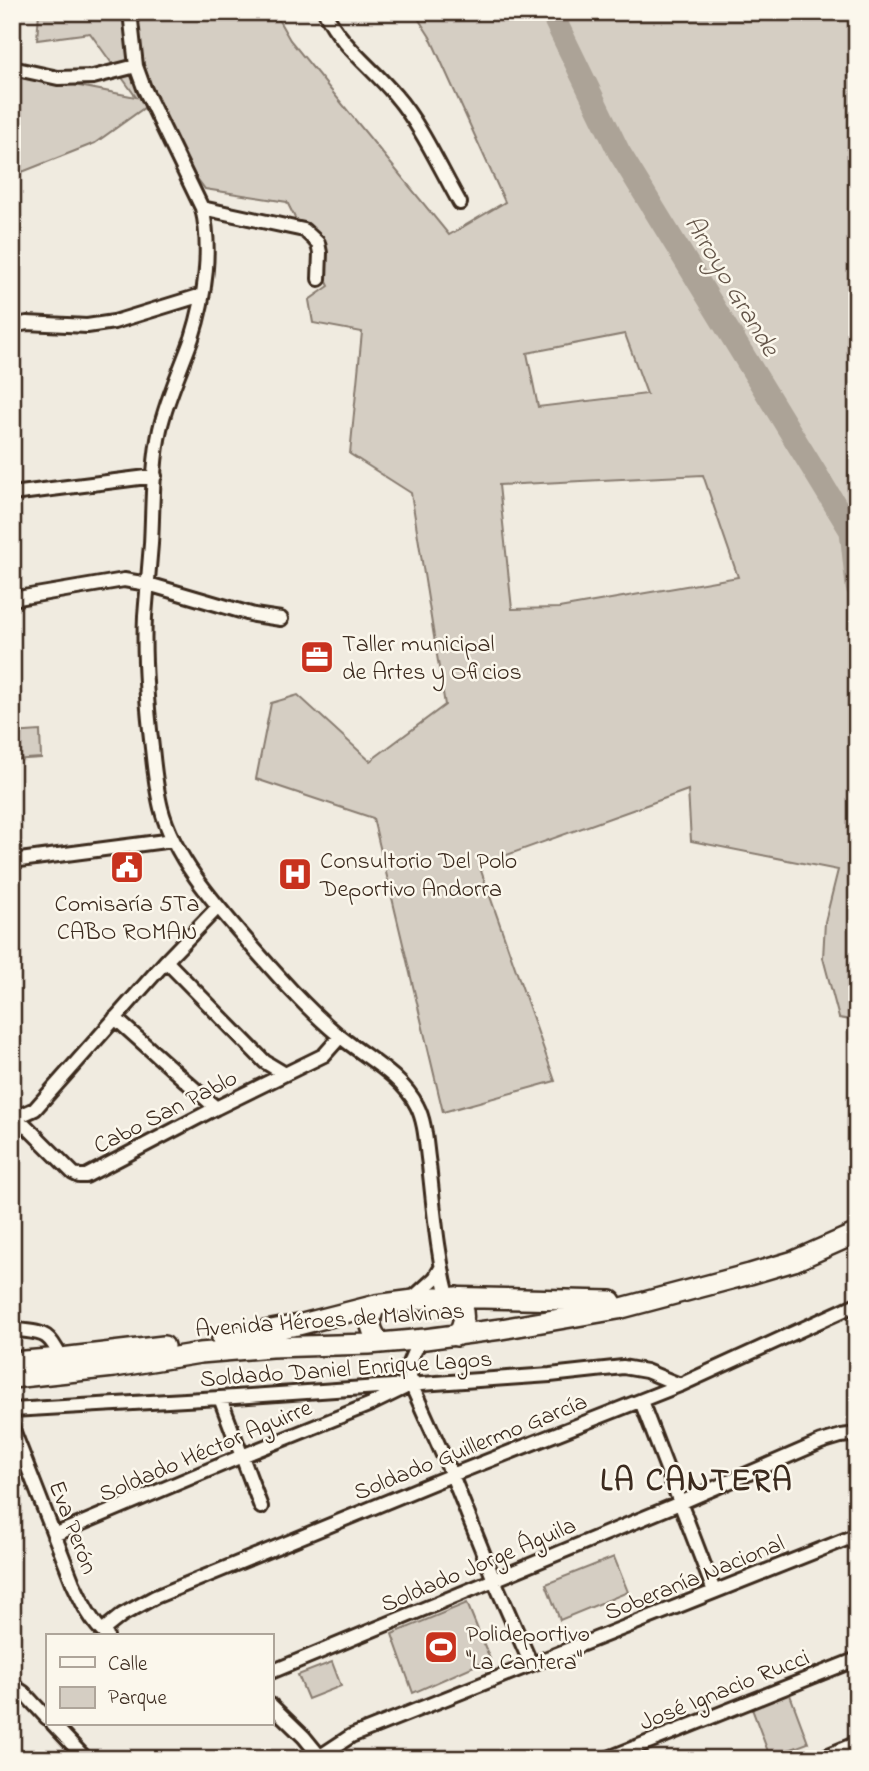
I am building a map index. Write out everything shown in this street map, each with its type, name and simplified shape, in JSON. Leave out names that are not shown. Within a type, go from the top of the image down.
[{"type":"highway","name":"Avenida Héroes de Malvinas","points":[[12,1378],[114,1367],[200,1353],[456,1336],[618,1309],[794,1261],[857,1233]]},
{"type":"highway","name":"Avenida Héroes de Malvinas","points":[[12,1362],[61,1359],[242,1336],[376,1305],[410,1300],[452,1297],[601,1301],[650,1299]]},
{"type":"highway","points":[[452,1297],[463,1307],[464,1313],[460,1331],[456,1336]]},
{"type":"highway","points":[[376,1305],[370,1324],[375,1337],[384,1342]]},
{"type":"street","points":[[130,12],[136,66],[201,208],[206,227],[202,295],[193,335],[160,430],[155,477],[145,644],[149,728],[161,811],[173,840],[218,907],[316,1016],[407,1090],[418,1108],[425,1136],[441,1268],[452,1297]]},
{"type":"street","points":[[325,12],[352,51],[409,113],[460,203]]},
{"type":"street","points":[[12,68],[58,78],[93,77],[136,66]]},
{"type":"street","points":[[201,208],[304,230],[318,243],[319,279]]},
{"type":"street","points":[[12,326],[27,323],[87,326],[114,322],[202,295]]},
{"type":"street","points":[[12,494],[155,477]]},
{"type":"street","points":[[12,599],[124,580],[148,584],[254,615],[281,619]]},
{"type":"street","points":[[12,861],[173,840]]},
{"type":"street","points":[[15,1119],[36,1109],[166,961],[218,907]]},
{"type":"street","points":[[166,961],[265,1062],[285,1074]]},
{"type":"street","points":[[115,1018],[216,1108]]},
{"type":"street","name":"Cabo San Pablo","points":[[15,1119],[73,1173],[86,1176],[324,1055],[340,1037]]},
{"type":"street","points":[[410,1300],[435,1279],[441,1268]]},
{"type":"street","name":"Soldado Guillermo García","points":[[105,1634],[122,1615],[155,1597],[680,1385],[857,1304]]},
{"type":"street","points":[[12,1329],[46,1335],[53,1342],[61,1359]]},
{"type":"street","points":[[425,1339],[415,1349],[409,1363],[411,1384],[531,1664]]},
{"type":"street","points":[[384,1342],[409,1363]]},
{"type":"street","name":"Soldado Daniel Enrique Lagos","points":[[12,1410],[538,1376],[623,1367],[646,1371],[680,1385]]},
{"type":"street","name":"Soldado Héctor Aguirre","points":[[54,1535],[371,1404],[411,1384]]},
{"type":"street","points":[[220,1398],[261,1507]]},
{"type":"street","points":[[641,1401],[714,1591]]},
{"type":"street","name":"Eva Perón","points":[[12,1427],[84,1608],[105,1634]]},
{"type":"street","name":"Soldado Jorge Águila","points":[[273,1671],[821,1442],[857,1434]]},
{"type":"street","name":"Soberanía Nacional","points":[[319,1758],[351,1736],[857,1535]]},
{"type":"street","name":"José Ignacio Rucci","points":[[606,1759],[857,1659]]},
{"type":"street","points":[[12,1685],[24,1693],[46,1717]]},
{"type":"street","points":[[273,1707],[304,1737],[319,1758]]},
{"type":"street","points":[[55,1726],[86,1759]]},
{"type":"street","points":[[818,1759],[857,1744]]},
{"type":"green space","points":[[39,12],[274,12],[290,40],[449,235],[505,202],[430,37],[414,12],[857,12],[857,1021],[839,1018],[823,958],[825,922],[838,870],[691,841],[688,790],[479,865],[555,1081],[443,1112],[373,818],[256,779],[271,703],[298,695],[370,761],[445,705],[411,493],[350,454],[362,332],[313,323],[309,300],[329,286],[287,202],[205,189],[144,108],[95,143],[12,176],[12,73],[136,97],[90,33],[37,40]],"holes":[[[625,334],[647,394],[538,407],[527,353]],[[703,475],[738,577],[559,608],[512,609],[499,485]]]},
{"type":"green space","points":[[40,731],[41,758],[12,760],[12,733]]},
{"type":"green space","points":[[614,1557],[628,1592],[560,1620],[546,1584]]},
{"type":"green space","name":"Polideportivo \"La Cantera\"","points":[[467,1603],[490,1659],[413,1693],[392,1634]]},
{"type":"green space","points":[[332,1662],[341,1686],[308,1699],[298,1675]]},
{"type":"green space","points":[[789,1692],[808,1743],[770,1757],[751,1706]]},
{"type":"waterway","name":"Arroyo Grande","points":[[551,12],[619,152],[851,531],[857,587]]},
{"type":"place","name":"Taller municipal de Artes y Oficios","points":[[317,657]]},
{"type":"place","name":"Comisaría 5Ta CABO ROMAN","points":[[127,867]]},
{"type":"place","name":"Consultorio Del Polo Deportivo Andorra","points":[[295,874]]},
{"type":"place","name":"Polideportivo \"La Cantera\"","points":[[441,1647]]},
{"type":"district","name":"LA CANTERA","points":[[697,1479]]}]
